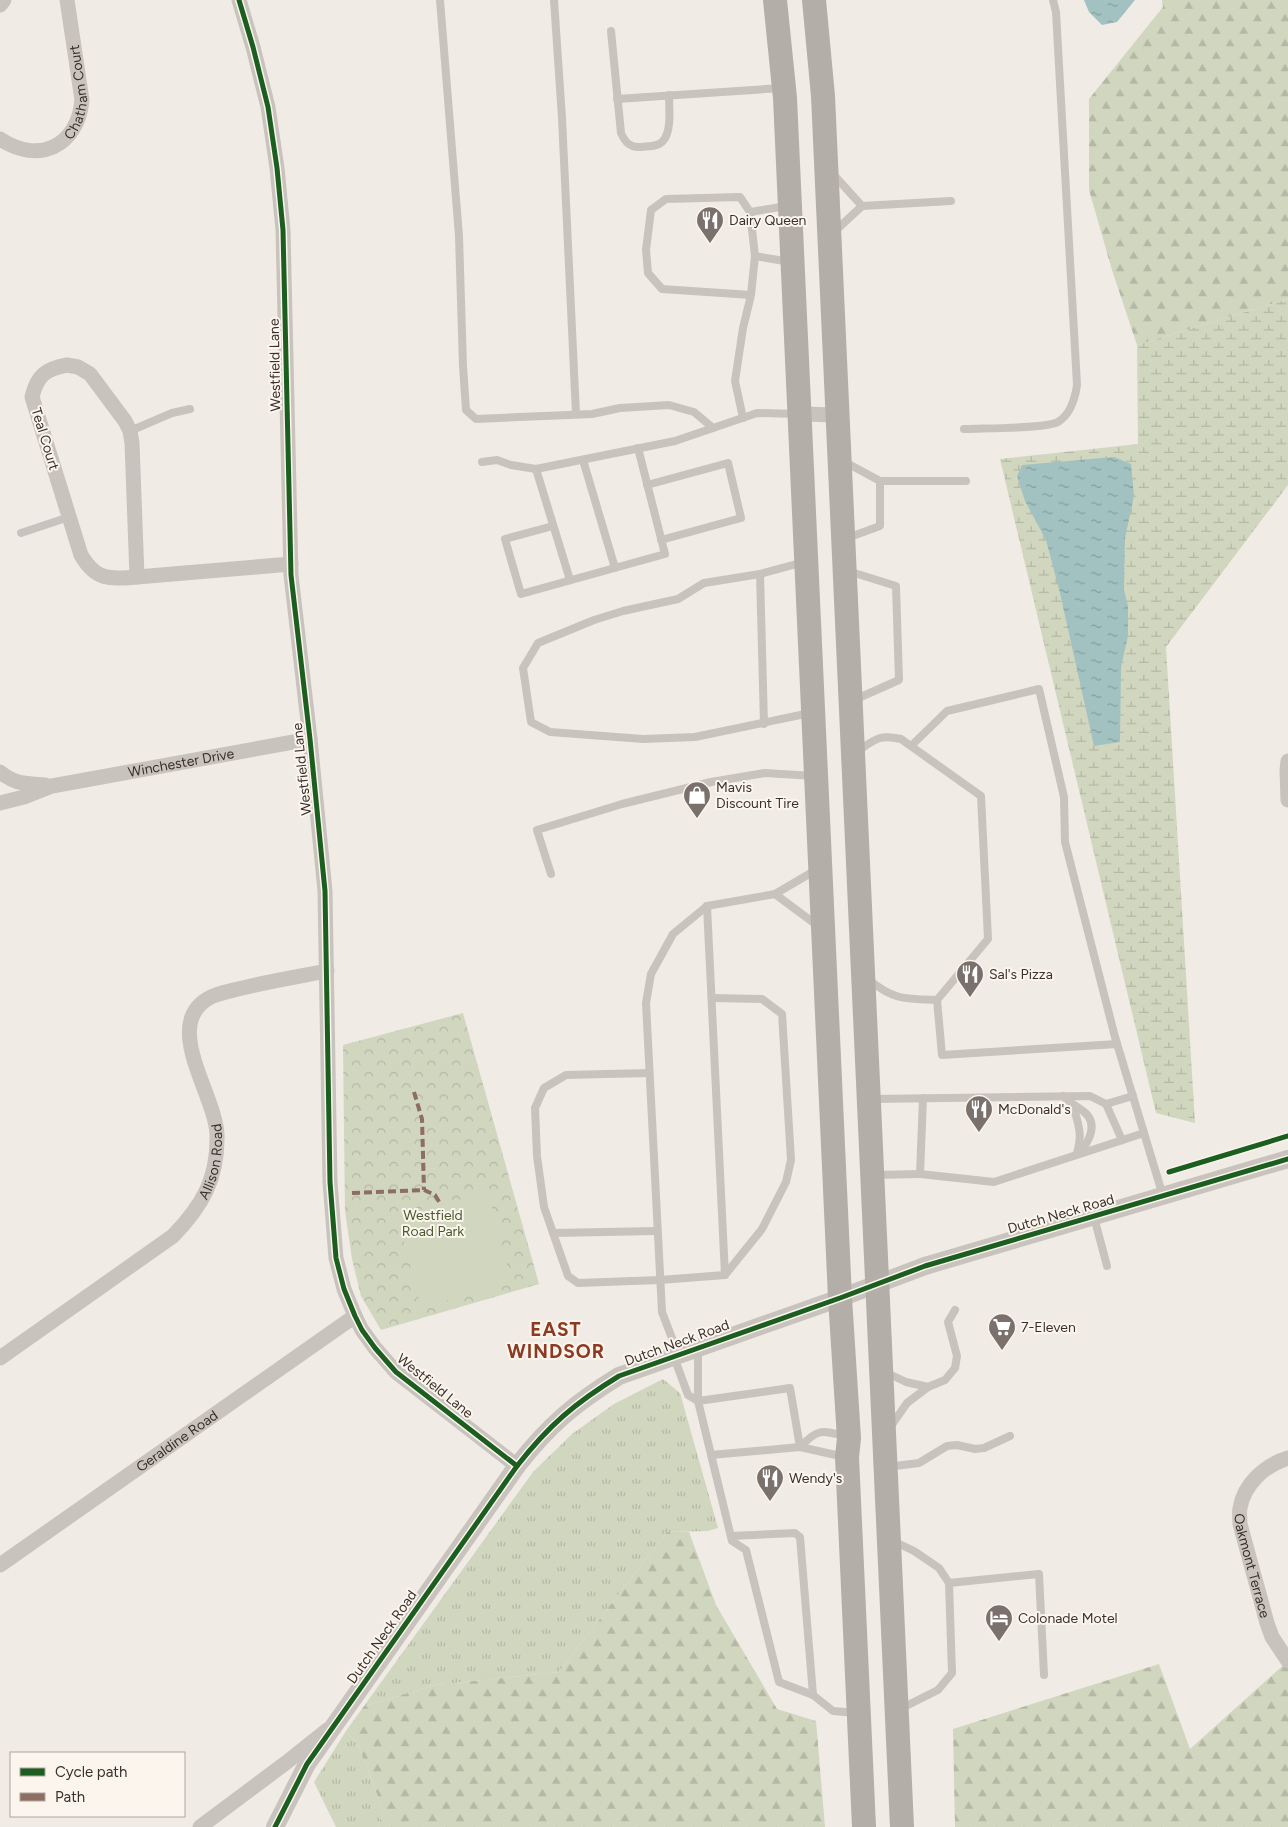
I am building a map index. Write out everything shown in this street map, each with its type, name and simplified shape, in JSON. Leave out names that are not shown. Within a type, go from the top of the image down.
[{"type":"highway","points":[[776,0],[784,88],[800,414],[864,1827]]},
{"type":"highway","points":[[814,0],[823,96],[830,236],[902,1827]]},
{"type":"street","points":[[0,5],[4,0]]},
{"type":"street","name":"Chatham Court","points":[[0,138],[12,147],[27,151],[41,151],[56,146],[68,137],[76,126],[81,114],[82,100],[67,0]]},
{"type":"street","name":"Westfield Lane","points":[[239,0],[254,47],[268,108],[278,168],[283,230],[291,564],[325,891],[330,1182],[334,1245],[344,1288],[354,1316],[375,1348],[396,1372],[517,1466]]},
{"type":"street","name":"Teal Court","points":[[137,577],[130,431],[125,420],[90,374],[78,367],[66,365],[53,368],[43,374],[35,385],[32,397],[81,555],[88,566],[98,575],[111,579],[137,577],[291,564]]},
{"type":"street","points":[[800,414],[838,415]]},
{"type":"street","name":"Winchester Drive","points":[[0,772],[13,781],[27,785],[52,786],[310,739]]},
{"type":"street","points":[[1288,761],[1288,800]]},
{"type":"street","name":"Winchester Drive","points":[[0,803],[24,798],[52,786]]},
{"type":"street","name":"Allison Road","points":[[0,1358],[173,1236],[191,1217],[203,1199],[212,1176],[216,1155],[216,1134],[214,1114],[190,1049],[188,1036],[192,1018],[202,1002],[215,995],[327,971]]},
{"type":"street","name":"Dutch Neck Road","points":[[275,1827],[307,1764],[335,1722],[517,1466],[537,1440],[557,1420],[587,1396],[619,1376],[925,1266],[1288,1159]]},
{"type":"street","name":"Geraldine Road","points":[[0,1565],[354,1316]]},
{"type":"street","name":"Oakmont Terrace","points":[[1288,1458],[1264,1470],[1253,1481],[1244,1494],[1240,1508],[1240,1524],[1267,1623],[1272,1637],[1288,1660]]},
{"type":"street","points":[[200,1827],[287,1762],[335,1722]]},
{"type":"lane","points":[[440,0],[459,236],[462,366],[466,410],[476,419],[513,419],[592,414],[620,408],[669,405],[694,412],[713,428]]},
{"type":"lane","points":[[554,0],[562,118],[576,414]]},
{"type":"lane","points":[[964,428],[1043,426],[1057,422],[1069,413],[1075,399],[1077,385],[1056,12],[1053,0]]},
{"type":"lane","points":[[611,32],[621,133],[625,142],[634,147],[654,146],[663,142],[668,131],[669,95]]},
{"type":"lane","points":[[617,99],[784,88]]},
{"type":"lane","points":[[826,166],[862,206]]},
{"type":"lane","points":[[743,418],[735,381],[743,328],[751,294],[755,256],[750,212],[740,197],[666,199],[651,210],[646,250],[648,273],[662,289],[751,294]]},
{"type":"lane","points":[[830,236],[862,206],[950,201]]},
{"type":"lane","points":[[750,212],[789,205]]},
{"type":"lane","points":[[755,256],[792,262]]},
{"type":"lane","points":[[130,431],[172,414],[190,409]]},
{"type":"lane","points":[[482,462],[497,460],[536,469],[675,441],[756,413],[800,414]]},
{"type":"lane","points":[[553,526],[506,539],[521,594],[665,554],[638,448]]},
{"type":"lane","points":[[840,459],[880,481],[966,481]]},
{"type":"lane","points":[[583,460],[615,568]]},
{"type":"lane","points":[[647,486],[728,463],[741,518],[661,540]]},
{"type":"lane","points":[[536,469],[570,580]]},
{"type":"lane","points":[[843,539],[880,526],[880,481]]},
{"type":"lane","points":[[21,533],[69,517]]},
{"type":"lane","points":[[806,561],[760,574],[704,583],[678,599],[623,611],[594,620],[538,643],[523,668],[531,722],[550,732],[643,739],[695,736],[764,724],[813,712]]},
{"type":"lane","points":[[844,570],[896,586],[899,680],[850,702]]},
{"type":"lane","points":[[760,574],[764,724]]},
{"type":"lane","points":[[912,746],[947,711],[1039,689],[1064,797],[1065,842],[1118,1044],[1163,1196]]},
{"type":"lane","points":[[852,755],[874,739],[888,736],[901,739],[981,796],[988,938],[937,1000],[942,1055],[1118,1044]]},
{"type":"lane","points":[[551,874],[537,830],[622,804],[711,782],[765,773],[816,776]]},
{"type":"lane","points":[[800,1446],[790,1388],[698,1401],[688,1395],[662,1312],[646,1003],[651,974],[673,934],[707,906],[776,894],[820,867]]},
{"type":"lane","points":[[776,894],[823,929]]},
{"type":"lane","points":[[707,906],[725,1275]]},
{"type":"lane","points":[[862,974],[891,995],[904,999],[937,1000]]},
{"type":"lane","points":[[649,1073],[566,1075],[544,1088],[535,1108],[537,1156],[544,1206],[568,1276],[578,1282],[660,1280],[725,1275],[762,1229],[786,1182],[791,1160],[782,1014],[762,999],[712,998]]},
{"type":"lane","points":[[1063,1096],[1072,1105],[1084,1111],[1090,1120],[1092,1132],[1086,1146],[1077,1155]]},
{"type":"lane","points":[[868,1100],[1090,1096],[1106,1104],[1122,1140]]},
{"type":"lane","points":[[1106,1104],[1133,1096]]},
{"type":"lane","points":[[920,1174],[922,1098]]},
{"type":"lane","points":[[1072,1105],[1080,1127],[1080,1142],[1077,1155]]},
{"type":"lane","points":[[872,1175],[920,1174],[994,1182],[1144,1133]]},
{"type":"lane","points":[[1094,1216],[1107,1266]]},
{"type":"lane","points":[[553,1233],[657,1230]]},
{"type":"lane","points":[[884,1435],[907,1403],[928,1387],[945,1380],[955,1368],[957,1356],[948,1322],[955,1310]]},
{"type":"lane","points":[[698,1347],[698,1401],[730,1536],[732,1541],[746,1550],[779,1682],[812,1695],[833,1711],[859,1713]]},
{"type":"lane","points":[[881,1370],[906,1382],[928,1387]]},
{"type":"lane","points":[[800,1446],[812,1434],[827,1431],[848,1448]]},
{"type":"lane","points":[[885,1468],[919,1463],[947,1446],[958,1444],[975,1449],[984,1448],[1010,1436]]},
{"type":"lane","points":[[711,1455],[800,1446],[848,1448]]},
{"type":"lane","points":[[730,1536],[795,1533],[800,1537],[812,1695]]},
{"type":"lane","points":[[888,1539],[914,1551],[939,1568],[949,1583],[952,1673],[938,1690],[896,1711]]},
{"type":"lane","points":[[949,1583],[1039,1574],[1044,1675]]},
{"type":"green space","points":[[1162,0],[1288,0],[1288,299],[1137,345],[1112,270],[1089,190],[1089,99],[1163,7]]},
{"type":"green space","points":[[1288,299],[1288,485],[1166,647],[1195,1123],[1156,1113],[1000,459],[1138,444],[1137,345]]},
{"type":"green space","name":"Westfield Road Park","points":[[463,1013],[539,1284],[381,1330],[361,1296],[352,1259],[345,1211],[343,1045]]},
{"type":"green space","points":[[488,1192],[512,1284],[421,1307],[397,1216]]},
{"type":"green space","points":[[663,1379],[680,1393],[718,1528],[708,1531],[667,1532],[559,1672],[435,1685],[364,1706],[533,1472],[572,1434],[614,1404]]},
{"type":"green space","points":[[667,1532],[689,1532],[716,1605],[777,1709],[816,1721],[825,1827],[378,1827],[383,1810],[359,1746],[346,1731],[364,1706],[435,1685],[559,1672]]},
{"type":"green space","points":[[1288,1661],[1288,1827],[955,1827],[953,1729],[1159,1664],[1190,1749]]},
{"type":"green space","points":[[346,1731],[359,1746],[383,1810],[378,1827],[336,1827],[314,1782]]},
{"type":"water","points":[[1084,0],[1135,0],[1117,22],[1102,25],[1089,12]]},
{"type":"water","points":[[1114,457],[1131,464],[1134,496],[1125,538],[1124,590],[1128,606],[1128,636],[1121,667],[1120,742],[1094,746],[1060,593],[1046,540],[1025,501],[1017,476],[1022,465]]},
{"type":"marked path","points":[[414,1092],[422,1119],[424,1190]]},
{"type":"marked path","points":[[352,1193],[424,1190],[435,1195],[441,1205]]},
{"type":"cycle path","points":[[239,0],[268,107],[277,168],[283,230],[291,575],[325,891],[330,1182],[336,1258],[344,1289],[355,1316],[375,1348],[396,1372],[517,1466]]},
{"type":"cycle path","points":[[1169,1172],[1288,1136]]},
{"type":"cycle path","points":[[275,1827],[307,1764],[517,1466],[540,1438],[576,1406],[603,1386],[619,1376],[925,1266],[1288,1159]]},
{"type":"place","name":"Dairy Queen","points":[[710,244]]},
{"type":"place","name":"Mavis Discount Tire","points":[[697,819]]},
{"type":"place","name":"Sal's Pizza","points":[[970,998]]},
{"type":"place","name":"McDonald's","points":[[979,1133]]},
{"type":"place","name":"7-Eleven","points":[[1002,1351]]},
{"type":"place","name":"Wendy's","points":[[770,1502]]},
{"type":"place","name":"Colonade Motel","points":[[999,1642]]},
{"type":"district","name":"EAST WINDSOR","points":[[556,1340]]}]
